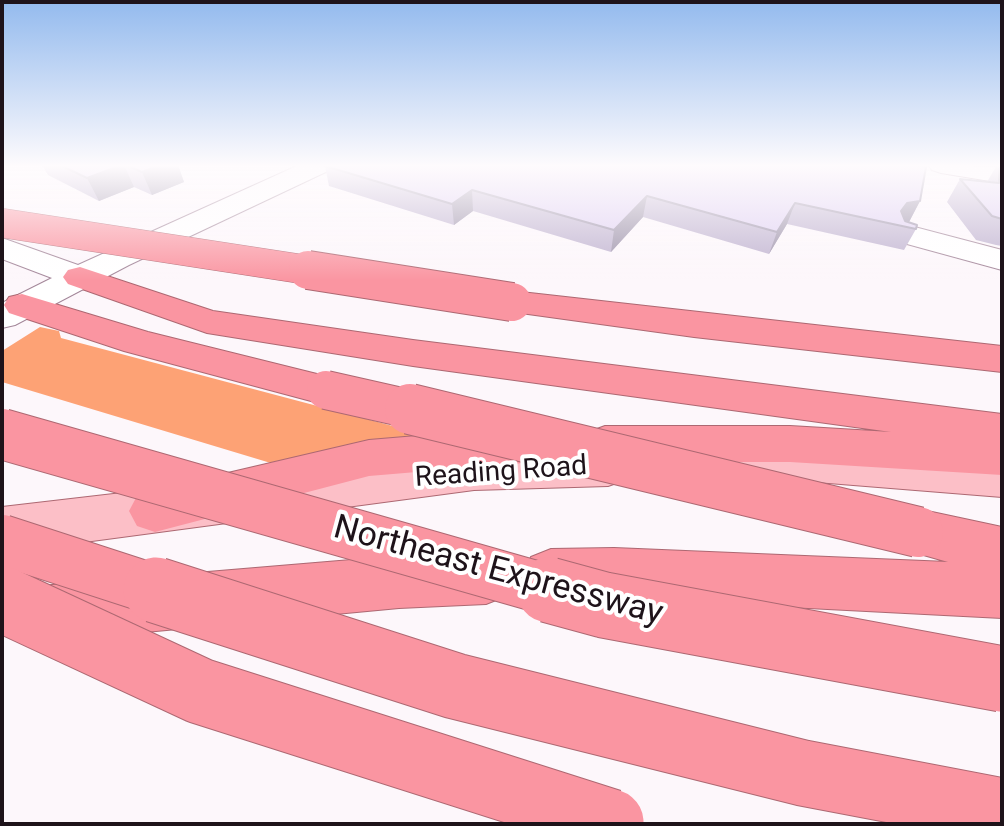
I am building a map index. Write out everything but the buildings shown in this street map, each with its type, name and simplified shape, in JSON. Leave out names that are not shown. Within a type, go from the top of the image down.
[{"type":"highway","points":[[2,223],[512,302],[1002,359]]},
{"type":"highway","points":[[80,277],[207,322],[413,353],[1002,431]]},
{"type":"highway","points":[[512,302],[783,313],[1002,328]]},
{"type":"highway","points":[[9,306],[326,390],[539,438],[1002,551]]},
{"type":"highway","name":"Northeast Expressway","points":[[2,434],[604,605],[1002,679]]},
{"type":"highway","points":[[155,511],[369,458],[502,445],[790,444],[1002,457]]},
{"type":"highway","points":[[2,540],[455,686],[803,773],[1002,811]]},
{"type":"highway","points":[[2,617],[399,582],[614,573],[1002,591]]},
{"type":"highway","points":[[2,599],[200,691],[615,823]]},
{"type":"main road","name":"Reading Road","points":[[2,530],[474,471],[816,463],[1002,478]]},
{"type":"street","points":[[9,306],[80,277],[238,204]]},
{"type":"street","points":[[907,234],[1002,260]]},
{"type":"street","points":[[2,248],[80,277]]},
{"type":"shaded area","points":[[40,327],[59,331],[61,338],[438,438],[274,464],[2,382],[2,351]]}]
